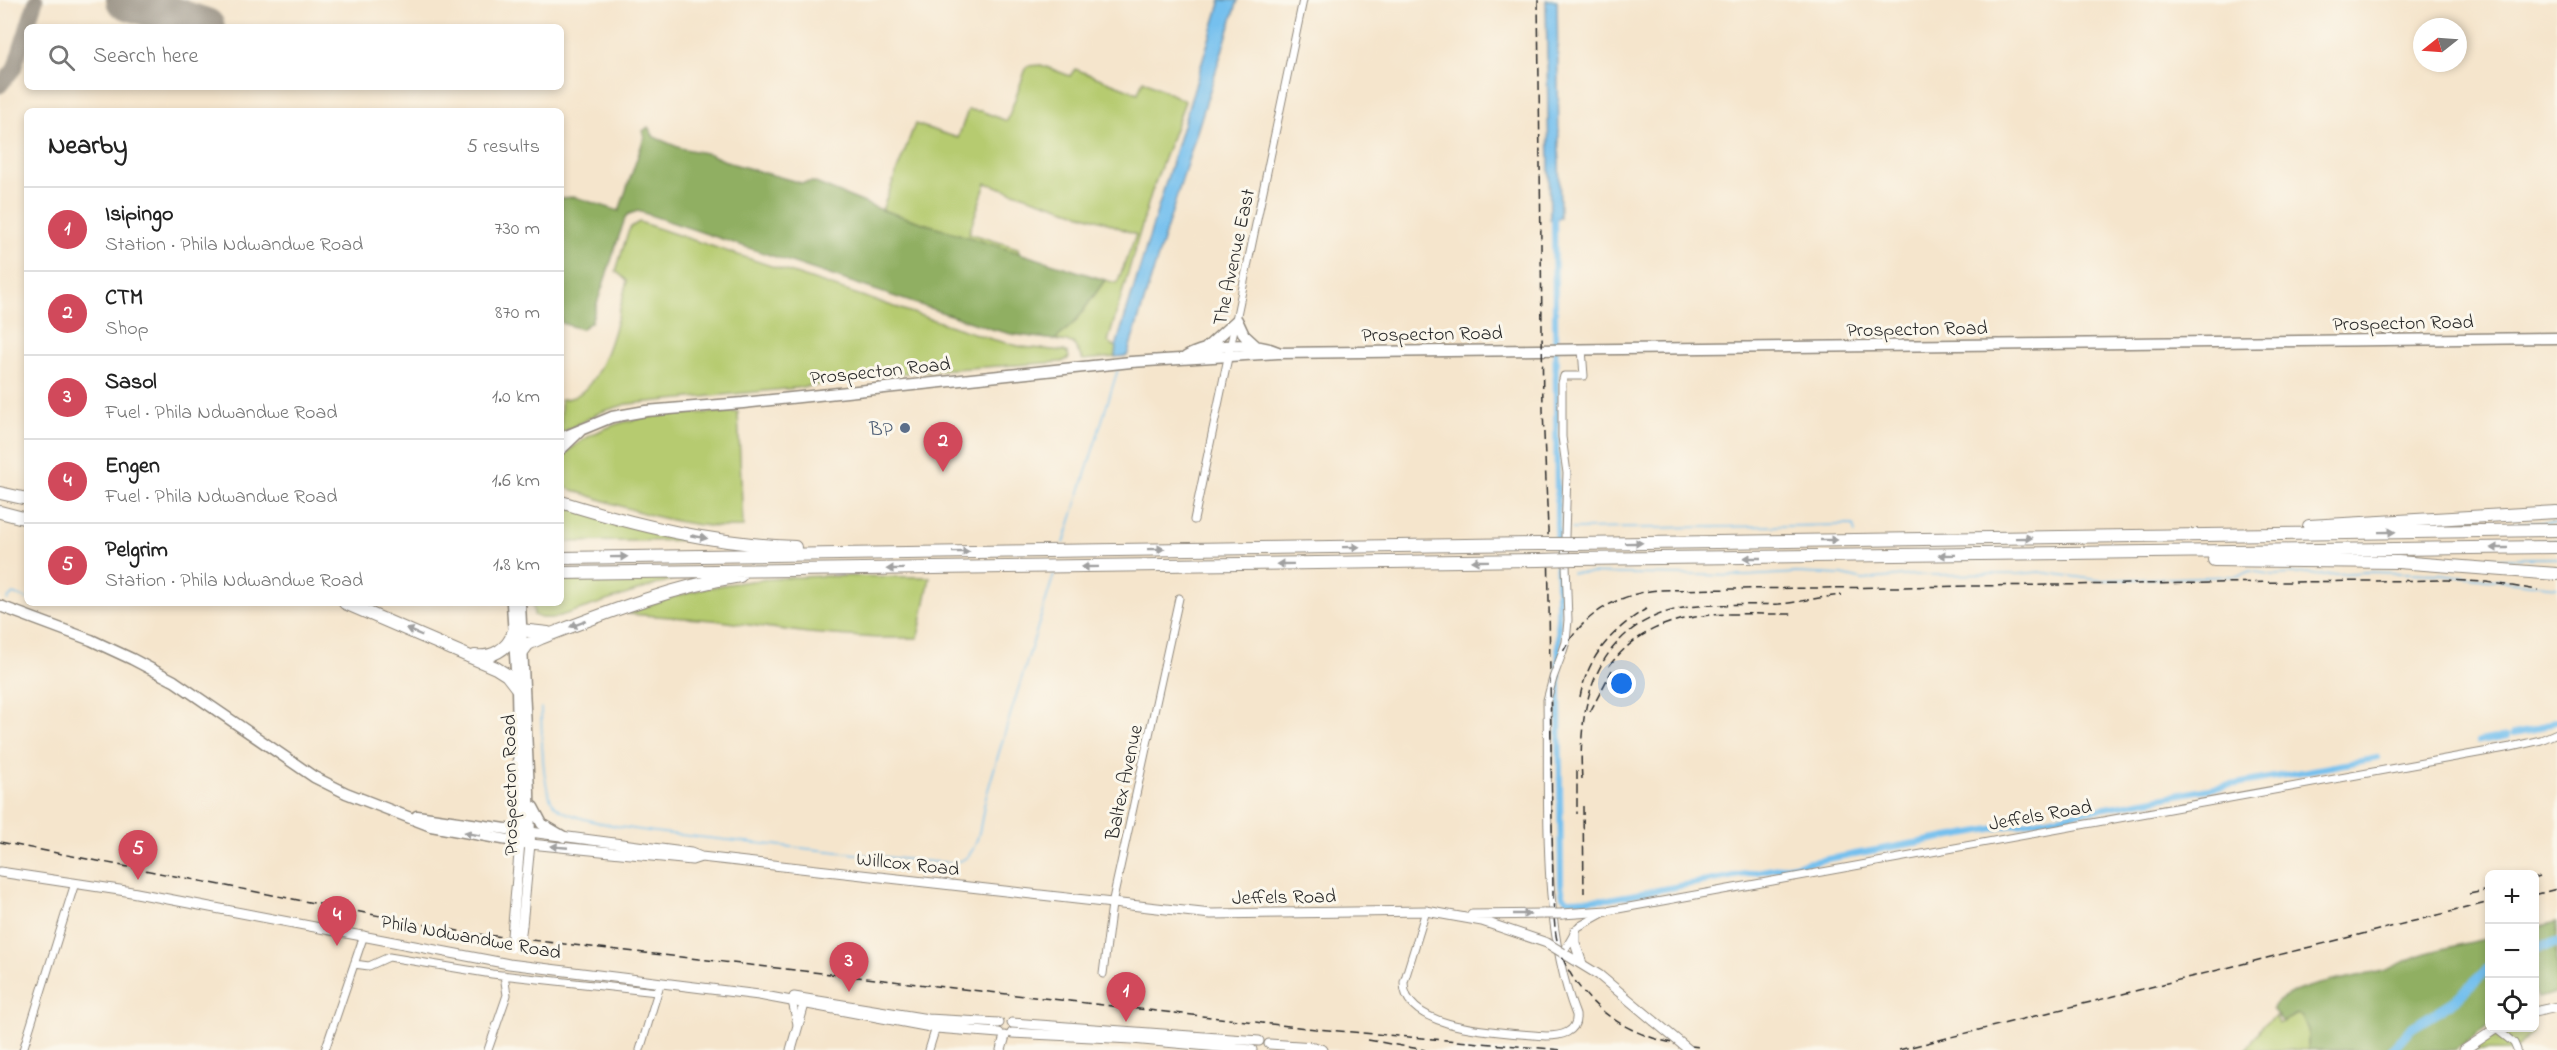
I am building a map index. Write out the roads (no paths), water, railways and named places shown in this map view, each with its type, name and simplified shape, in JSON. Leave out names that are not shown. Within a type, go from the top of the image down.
[{"type":"highway","points":[[0,488],[24,491]]},
{"type":"highway","points":[[0,493],[24,498]]},
{"type":"highway","points":[[564,503],[652,528],[716,540],[757,545],[837,548],[844,554]]},
{"type":"highway","points":[[0,511],[24,516]]},
{"type":"highway","points":[[2179,536],[2557,512]]},
{"type":"highway","points":[[564,558],[2557,530]]},
{"type":"highway","points":[[564,573],[2557,548]]},
{"type":"highway","points":[[2034,555],[2049,560],[2398,562],[2557,574]]},
{"type":"highway","points":[[522,652],[531,642],[555,632],[682,588],[775,570]]},
{"type":"highway","points":[[352,606],[468,655],[507,675],[517,688]]},
{"type":"highway","points":[[468,655],[488,656],[498,652],[517,632],[555,632]]},
{"type":"main road","points":[[1184,358],[1204,350],[1237,320],[1244,335],[1256,346],[1278,353]]},
{"type":"main road","name":"Prospecton Road","points":[[564,437],[612,417],[646,411],[1184,358],[1231,351],[1278,353],[2557,338]]},
{"type":"main road","points":[[1204,350],[1231,351],[1256,346]]},
{"type":"main road","name":"Prospecton Road","points":[[564,446],[582,429]]},
{"type":"main road","points":[[0,606],[91,640],[174,681],[314,777],[396,814],[431,826],[525,837]]},
{"type":"main road","name":"Prospecton Road","points":[[513,606],[522,652],[530,792],[525,837]]},
{"type":"main road","name":"Prospecton Road","points":[[520,606],[517,632],[517,688],[525,837]]},
{"type":"main road","points":[[530,792],[538,819],[546,828],[564,837]]},
{"type":"street","name":"The Avenue East","points":[[1194,520],[1303,0]]},
{"type":"street","points":[[1426,911],[1406,971],[1404,988],[1422,1013],[1444,1024],[1546,1036],[1559,1036],[1575,1026],[1576,1015],[1564,981],[1553,912],[1547,700],[1552,678],[1566,642],[1568,620],[1564,536],[1567,473],[1562,437],[1562,383],[1564,376],[1584,376],[1582,349]]},
{"type":"street","name":"Baltex Avenue","points":[[1103,974],[1112,904],[1179,598]]},
{"type":"street","name":"Jeffels Road","points":[[1567,951],[1575,931],[1584,922],[1607,911],[2541,740],[2557,733]]},
{"type":"street","name":"Willcox Road","points":[[525,837],[692,860],[701,857]]},
{"type":"street","name":"Willcox Road","points":[[525,837],[564,837],[691,853],[701,857],[1112,904]]},
{"type":"street","name":"Prospecton Road","points":[[513,964],[525,837]]},
{"type":"street","name":"Phila Ndwandwe Road","points":[[0,872],[75,883],[513,964],[659,987]]},
{"type":"street","points":[[23,1050],[75,883]]},
{"type":"street","name":"Jeffels Road","points":[[1112,904],[1211,914],[1426,911],[1457,916]]},
{"type":"street","points":[[1457,916],[1607,911]]},
{"type":"street","points":[[1457,916],[1519,932],[1567,951],[1689,1050]]},
{"type":"street","points":[[1575,931],[1575,943],[1582,964]]},
{"type":"street","points":[[325,1050],[364,935]]},
{"type":"street","name":"Phila Ndwandwe Road","points":[[354,964],[369,966],[382,958],[389,957],[504,975],[759,995],[937,1024],[1255,1047]]},
{"type":"street","points":[[489,1050],[507,995],[508,988],[504,975]]},
{"type":"street","points":[[640,1050],[659,987]]},
{"type":"street","name":"Phila Ndwandwe Road","points":[[759,995],[805,1001]]},
{"type":"street","points":[[792,1001],[796,1012],[797,1030]]},
{"type":"street","points":[[791,1050],[805,1001]]},
{"type":"street","points":[[2539,1011],[2557,1007]]},
{"type":"street","points":[[929,1050],[937,1024]]},
{"type":"street","points":[[1001,1050],[1005,1030]]},
{"type":"street","name":"Phila Ndwandwe Road","points":[[1005,1030],[1132,1038],[1181,1047],[1255,1047]]},
{"type":"street","points":[[2465,1050],[2490,1032]]},
{"type":"street","points":[[2501,1032],[2514,1043],[2517,1050]]},
{"type":"street","points":[[1255,1047],[1265,1041],[1270,1047],[1314,1047],[1323,1050]]},
{"type":"water","points":[[1221,0],[1238,0],[1127,356],[1115,357],[1116,347]]},
{"type":"water","points":[[1546,0],[1557,0],[1560,218],[1550,219]]},
{"type":"waterway","points":[[1554,211],[1561,885],[1563,896],[1568,900],[1609,899],[2378,758]]},
{"type":"waterway","points":[[1064,543],[1118,369]]},
{"type":"waterway","points":[[2434,526],[2557,522]]},
{"type":"waterway","points":[[1572,529],[1853,525],[1855,533]]},
{"type":"waterway","points":[[2445,541],[2557,540]]},
{"type":"waterway","points":[[2433,559],[2557,558]]},
{"type":"waterway","points":[[1572,573],[1746,576],[1796,573],[1842,575],[1863,580],[1913,575],[2039,572],[2099,580],[2237,576],[2250,571],[2274,575],[2366,572],[2442,574],[2557,587]]},
{"type":"waterway","points":[[541,708],[543,757],[549,795],[553,803],[561,810],[573,815],[608,825],[671,834],[922,861],[962,860],[975,846],[993,773],[1054,574]]},
{"type":"waterway","points":[[7,600],[13,594],[24,598]]},
{"type":"waterway","points":[[2513,734],[2535,730],[2557,720]]},
{"type":"waterway","points":[[2479,741],[2507,736]]},
{"type":"waterway","points":[[2539,946],[2557,943]]},
{"type":"waterway","points":[[2392,1050],[2411,1028],[2453,1002],[2485,972]]},
{"type":"railway","points":[[1538,0],[1543,410],[1548,529],[1553,895],[1556,933],[1561,954],[1571,975],[1600,1009],[1617,1022],[1636,1032],[1657,1039],[1702,1047]]},
{"type":"railway","points":[[1554,678],[1568,643],[1591,617],[1622,599],[1658,590],[2448,580],[2486,582],[2538,590]]},
{"type":"railway","points":[[1582,779],[1581,751],[1588,698],[1597,673],[1610,652],[1627,633],[1650,619],[1678,609],[1715,605],[1779,604],[1842,595]]},
{"type":"railway","points":[[1580,697],[1589,669],[1603,646],[1622,626],[1646,609]]},
{"type":"railway","points":[[1609,666],[1628,646],[1648,632],[1670,623],[1694,617],[1718,615],[1795,614]]},
{"type":"railway","points":[[1590,712],[1612,670]]},
{"type":"railway","points":[[1577,771],[1577,814]]},
{"type":"railway","points":[[1583,806],[1584,893]]},
{"type":"railway","points":[[0,842],[468,933],[1316,1029],[1563,1050]]},
{"type":"railway","points":[[2539,894],[2557,889]]},
{"type":"railway","points":[[2469,894],[2485,891]]},
{"type":"railway","points":[[1899,1050],[2485,903]]},
{"type":"railway","points":[[1368,1040],[1425,1050]]},
{"type":"place","name":"BP","points":[[905,428]]},
{"type":"place","name":"CTM","points":[[943,472]]},
{"type":"place","name":"Pelgrim","points":[[138,880]]},
{"type":"place","name":"Engen","points":[[337,946]]},
{"type":"place","name":"Sasol","points":[[849,992]]},
{"type":"place","name":"Isipingo","points":[[1126,1022]]}]
